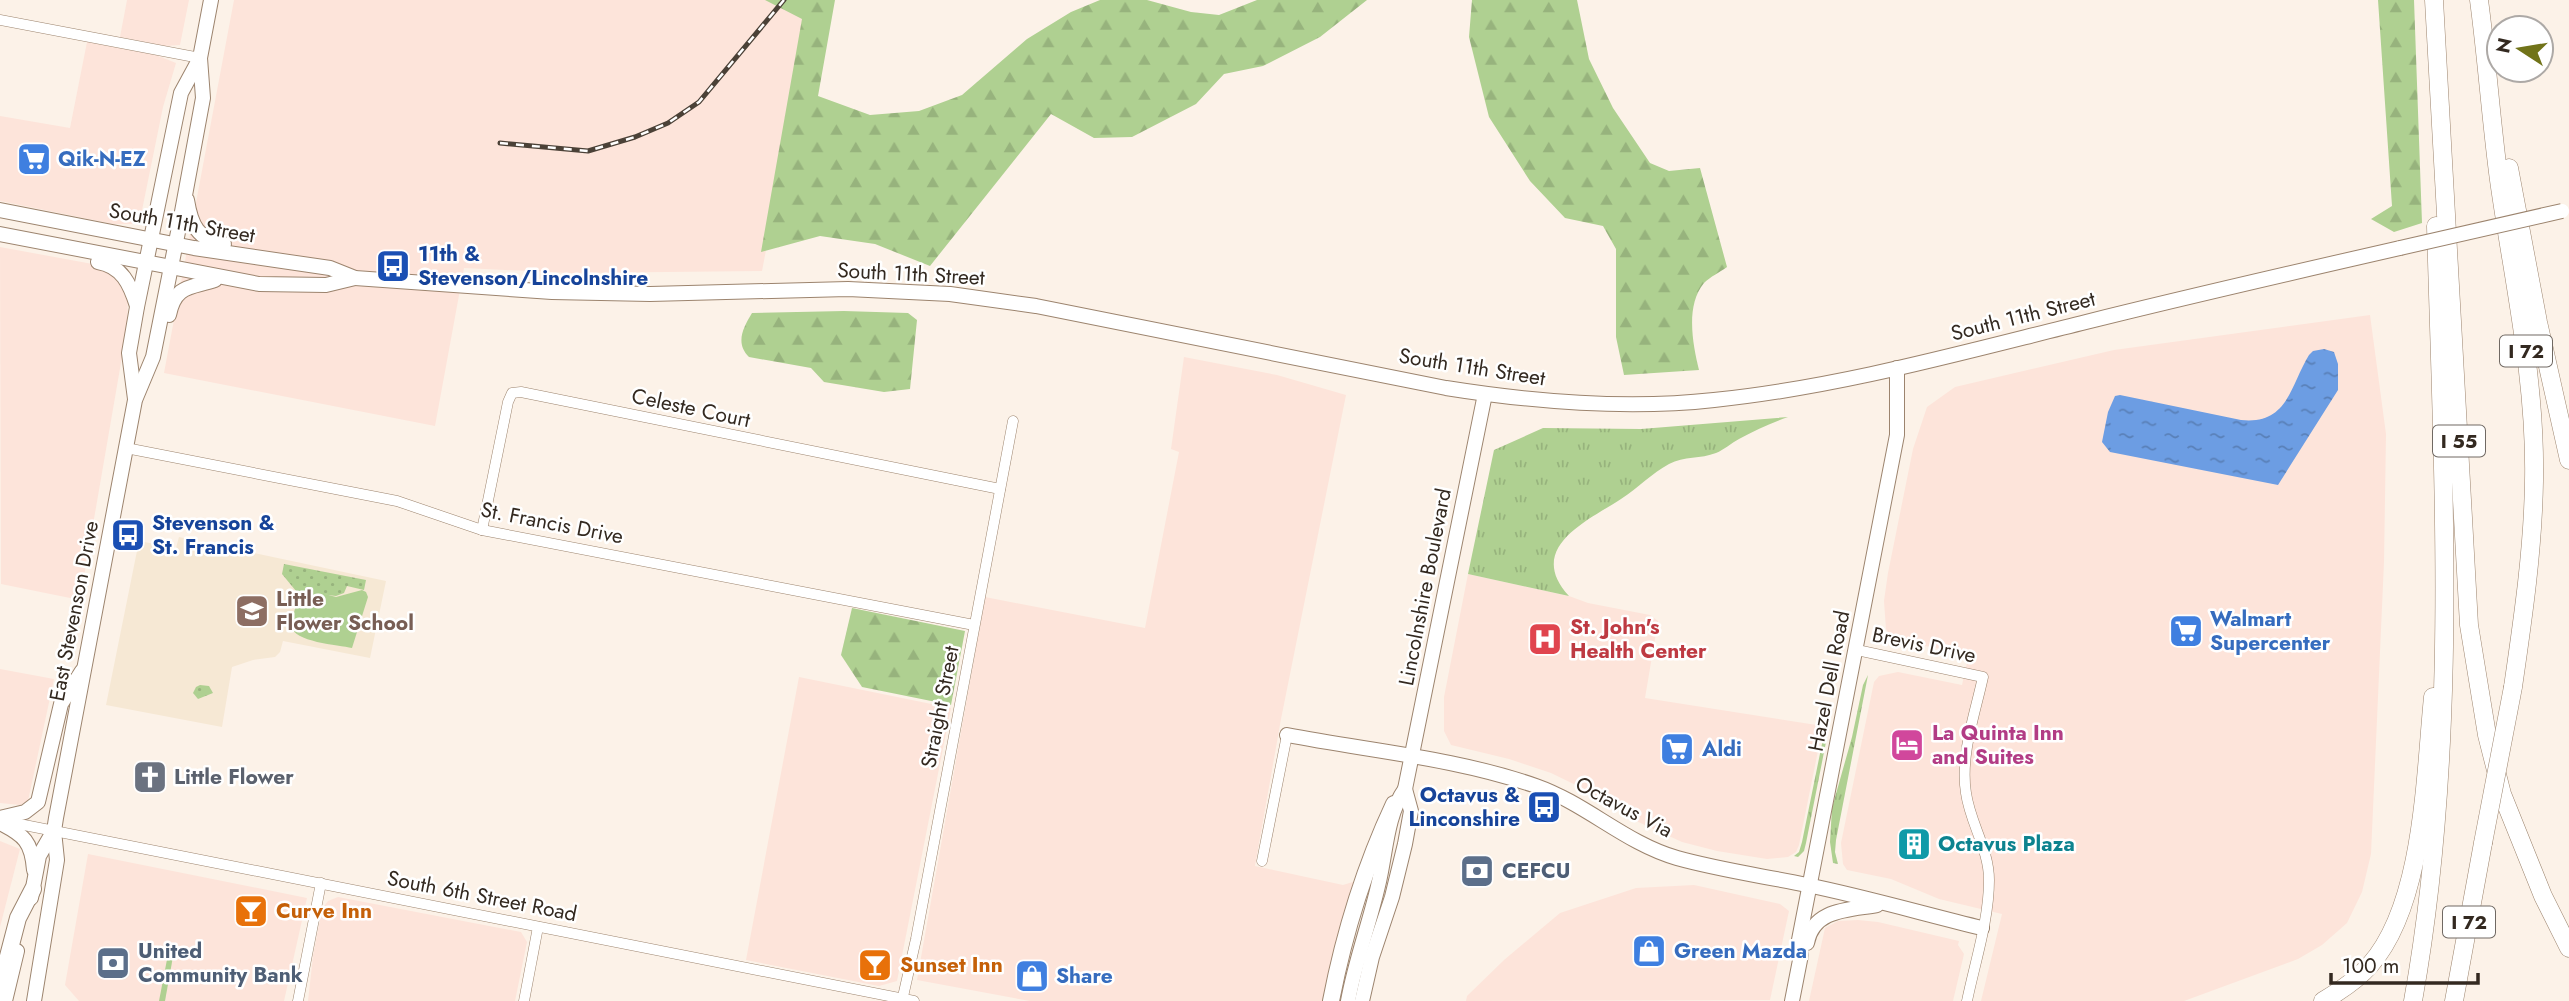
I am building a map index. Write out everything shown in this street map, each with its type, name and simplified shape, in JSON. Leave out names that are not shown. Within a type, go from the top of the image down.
[{"type":"highway","name":"I 55","points":[[2434,0],[2469,625],[2489,743],[2505,802],[2543,896],[2569,947]]},
{"type":"highway","name":"I 72","points":[[2454,1001],[2513,687],[2529,576],[2534,480],[2530,377],[2500,181],[2480,8]]},
{"type":"highway","points":[[2480,8],[2538,322],[2569,460]]},
{"type":"highway","name":"I 72","points":[[2413,1001],[2428,904],[2442,756],[2445,681],[2435,205],[2441,146]]},
{"type":"highway","points":[[2323,1001],[2353,981],[2376,958],[2395,926],[2408,888],[2418,841],[2424,788],[2444,565]]},
{"type":"main road","points":[[1331,1001],[1340,958],[1365,877],[1394,804]]},
{"type":"main road","points":[[0,987],[18,918],[34,884]]},
{"type":"street","name":"East Stevenson Drive","points":[[34,1001],[57,860],[54,831],[135,400],[153,357],[185,192],[202,98],[200,58],[211,0]]},
{"type":"street","points":[[0,20],[200,58]]},
{"type":"street","name":"East Stevenson Drive","points":[[135,400],[129,353],[146,263],[181,93],[200,58]]},
{"type":"street","points":[[185,192],[192,224],[206,240],[315,258],[325,268]]},
{"type":"street","name":"South 11th Street","points":[[0,210],[151,240],[325,268],[355,278],[552,292],[650,294],[848,289],[950,294],[1036,306],[1485,394],[1586,404],[1703,401],[1776,391],[1897,368],[2566,210]]},
{"type":"street","name":"South 11th Street","points":[[0,234],[259,284],[301,287],[326,285],[355,278]]},
{"type":"street","points":[[0,243],[112,265],[124,276],[138,307]]},
{"type":"street","points":[[142,384],[159,369],[171,306],[175,298],[190,286],[219,277]]},
{"type":"street","name":"Hazel Dell Road","points":[[1792,1001],[1801,955],[1798,945],[1809,885],[1897,435],[1897,368]]},
{"type":"street","name":"Celeste Court","points":[[482,530],[508,402],[512,393],[521,392],[1000,489]]},
{"type":"street","name":"Lincolnshire Boulevard","points":[[1348,1001],[1354,967],[1378,888],[1394,804],[1405,789],[1485,394]]},
{"type":"street","name":"Straight Street","points":[[906,1000],[1013,421]]},
{"type":"street","name":"St. Francis Drive","points":[[126,448],[397,501],[482,530],[974,625]]},
{"type":"street","name":"Brevis Drive","points":[[1857,650],[1983,677],[1967,753],[1965,780],[1966,794],[1989,874],[1987,906],[1982,928]]},
{"type":"street","points":[[0,820],[25,812],[38,802],[61,704],[85,667]]},
{"type":"street","points":[[1262,861],[1287,735]]},
{"type":"street","name":"Octavus Via","points":[[1287,735],[1412,756],[1508,777],[1538,787],[1573,804],[1635,842],[1677,858],[1809,885],[1982,928]]},
{"type":"street","name":"Lincolnshire Boulevard","points":[[1362,1001],[1405,844],[1411,810],[1405,789]]},
{"type":"street","points":[[0,820],[27,842],[34,862],[34,884]]},
{"type":"street","name":"South 6th Street Road","points":[[0,820],[906,1000]]},
{"type":"street","name":"East Stevenson Drive","points":[[5,1001],[39,856],[54,831]]},
{"type":"street","points":[[298,1001],[321,883]]},
{"type":"street","points":[[1801,955],[1812,927],[1823,916],[1882,904]]},
{"type":"street","points":[[524,1001],[538,927]]},
{"type":"street","points":[[1967,1001],[1982,928]]},
{"type":"street","points":[[868,992],[877,1001]]},
{"type":"shaded area","points":[[127,0],[189,0],[180,45],[165,46],[120,37]]},
{"type":"shaded area","points":[[234,0],[814,0],[762,271],[571,273],[464,268],[435,426],[164,373]]},
{"type":"shaded area","points":[[87,42],[156,55],[176,63],[163,107],[140,220],[132,224],[113,224],[0,201],[0,116],[70,128]]},
{"type":"shaded area","points":[[0,247],[109,267],[118,276],[128,298],[127,328],[80,600],[1,584]]},
{"type":"shaded area","points":[[2370,315],[2386,434],[2384,562],[2371,854],[2362,892],[2347,923],[2322,945],[2298,959],[2184,1001],[1981,1001],[2002,914],[1939,899],[1891,879],[1847,870],[1843,864],[1841,843],[1874,682],[1879,676],[1898,672],[1962,685],[1969,654],[1903,642],[1892,638],[1886,629],[1884,601],[1888,573],[1913,449],[1927,407],[1955,387],[2114,350]]},
{"type":"shaded area","points":[[1184,357],[1277,375],[1346,395],[1281,719],[1255,866],[1343,885],[1356,881],[1325,1001],[1030,1001],[917,980],[985,597],[1145,628],[1179,452],[1171,449]]},
{"type":"shaded area","name":"Little Flower School","points":[[179,537],[386,581],[370,658],[283,641],[280,652],[275,657],[232,667],[222,727],[106,705],[139,541],[176,548]]},
{"type":"shaded area","points":[[1468,574],[1650,615],[1658,621],[1645,698],[1823,726],[1796,852],[1788,857],[1767,859],[1682,842],[1634,820],[1586,790],[1551,773],[1509,759],[1451,745],[1444,731],[1444,697]]},
{"type":"shaded area","points":[[0,669],[54,679],[28,801],[20,805],[0,803]]},
{"type":"shaded area","points":[[799,677],[951,708],[897,981],[879,986],[746,960]]},
{"type":"shaded area","points":[[0,841],[20,849],[0,927]]},
{"type":"shaded area","points":[[88,854],[307,898],[284,1001],[79,1001],[65,985]]},
{"type":"shaded area","points":[[1694,885],[1780,904],[1789,911],[1770,1000],[1466,1001],[1467,996],[1504,960],[1560,913],[1636,888]]},
{"type":"shaded area","points":[[338,897],[521,932],[527,942],[515,1001],[308,1001],[322,909],[328,901]]},
{"type":"shaded area","points":[[1838,921],[1878,922],[1959,941],[1958,945],[1964,954],[1953,1001],[1809,1001],[1825,928]]},
{"type":"green space","points":[[765,0],[835,0],[818,96],[870,115],[919,111],[962,95],[1027,39],[1071,12],[1100,0],[1147,0],[1191,12],[1219,15],[1257,0],[1367,0],[1320,37],[1263,66],[1224,74],[1196,104],[1132,137],[1094,138],[1051,114],[930,266],[875,244],[820,236],[761,252],[802,19]]},
{"type":"green space","points":[[1472,0],[1577,0],[1589,59],[1613,108],[1650,163],[1669,171],[1700,168],[1727,267],[1704,283],[1694,303],[1692,326],[1699,370],[1624,375],[1616,337],[1616,249],[1603,226],[1565,218],[1530,181],[1489,117],[1469,37]]},
{"type":"green space","points":[[2378,0],[2414,0],[2422,223],[2394,232],[2371,219],[2392,206]]},
{"type":"green space","points":[[752,313],[908,313],[917,320],[910,389],[884,392],[824,382],[811,368],[749,357],[742,346],[743,330]]},
{"type":"green space","points":[[1788,417],[1751,433],[1716,453],[1669,464],[1578,527],[1557,550],[1554,564],[1557,579],[1569,596],[1468,574],[1494,450],[1543,428],[1641,429]]},
{"type":"green space","points":[[284,564],[366,580],[364,590],[347,586],[344,593],[336,596],[296,591],[282,574]]},
{"type":"green space","points":[[362,590],[368,597],[352,648],[308,639],[294,631],[292,622],[299,593],[321,593],[336,597]]},
{"type":"green space","points":[[852,608],[965,631],[951,705],[862,687],[841,655]]},
{"type":"green space","points":[[1868,675],[1836,840],[1838,864],[1833,863],[1830,842],[1832,808],[1863,685]]},
{"type":"green space","points":[[200,685],[209,686],[213,693],[198,699],[193,693]]},
{"type":"green space","points":[[1825,729],[1827,737],[1806,843],[1804,851],[1798,857],[1794,856],[1799,852],[1802,842]]},
{"type":"green space","points":[[169,949],[174,951],[165,1001],[159,1001]]},
{"type":"water","points":[[2324,349],[2334,352],[2338,364],[2338,390],[2278,485],[2110,452],[2102,442],[2108,412],[2115,396],[2120,395],[2241,420],[2257,420],[2269,416],[2278,410],[2292,391],[2309,355],[2313,351]]},
{"type":"railway","points":[[500,143],[588,151],[635,137],[668,123],[699,102],[784,0]]},
{"type":"place","name":"Qik-N-EZ","points":[[34,159]]},
{"type":"place","name":"11th & Stevenson/Lincolnshire","points":[[393,266]]},
{"type":"place","name":"Stevenson & St. Francis","points":[[128,535]]},
{"type":"place","name":"Little Flower School","points":[[252,611]]},
{"type":"place","name":"Walmart Supercenter","points":[[2186,631]]},
{"type":"place","name":"St. John's Health Center","points":[[1545,639]]},
{"type":"place","name":"La Quinta Inn and Suites","points":[[1907,745]]},
{"type":"place","name":"Aldi","points":[[1677,749]]},
{"type":"place","name":"Little Flower","points":[[150,777]]},
{"type":"place","name":"Octavus & Linconshire","points":[[1544,807]]},
{"type":"place","name":"Octavus Plaza","points":[[1914,844]]},
{"type":"place","name":"CEFCU","points":[[1477,871]]},
{"type":"place","name":"Curve Inn","points":[[251,911]]},
{"type":"place","name":"Green Mazda","points":[[1649,951]]},
{"type":"place","name":"United Community Bank","points":[[113,963]]},
{"type":"place","name":"Sunset Inn","points":[[875,965]]},
{"type":"place","name":"Share","points":[[1032,976]]}]
